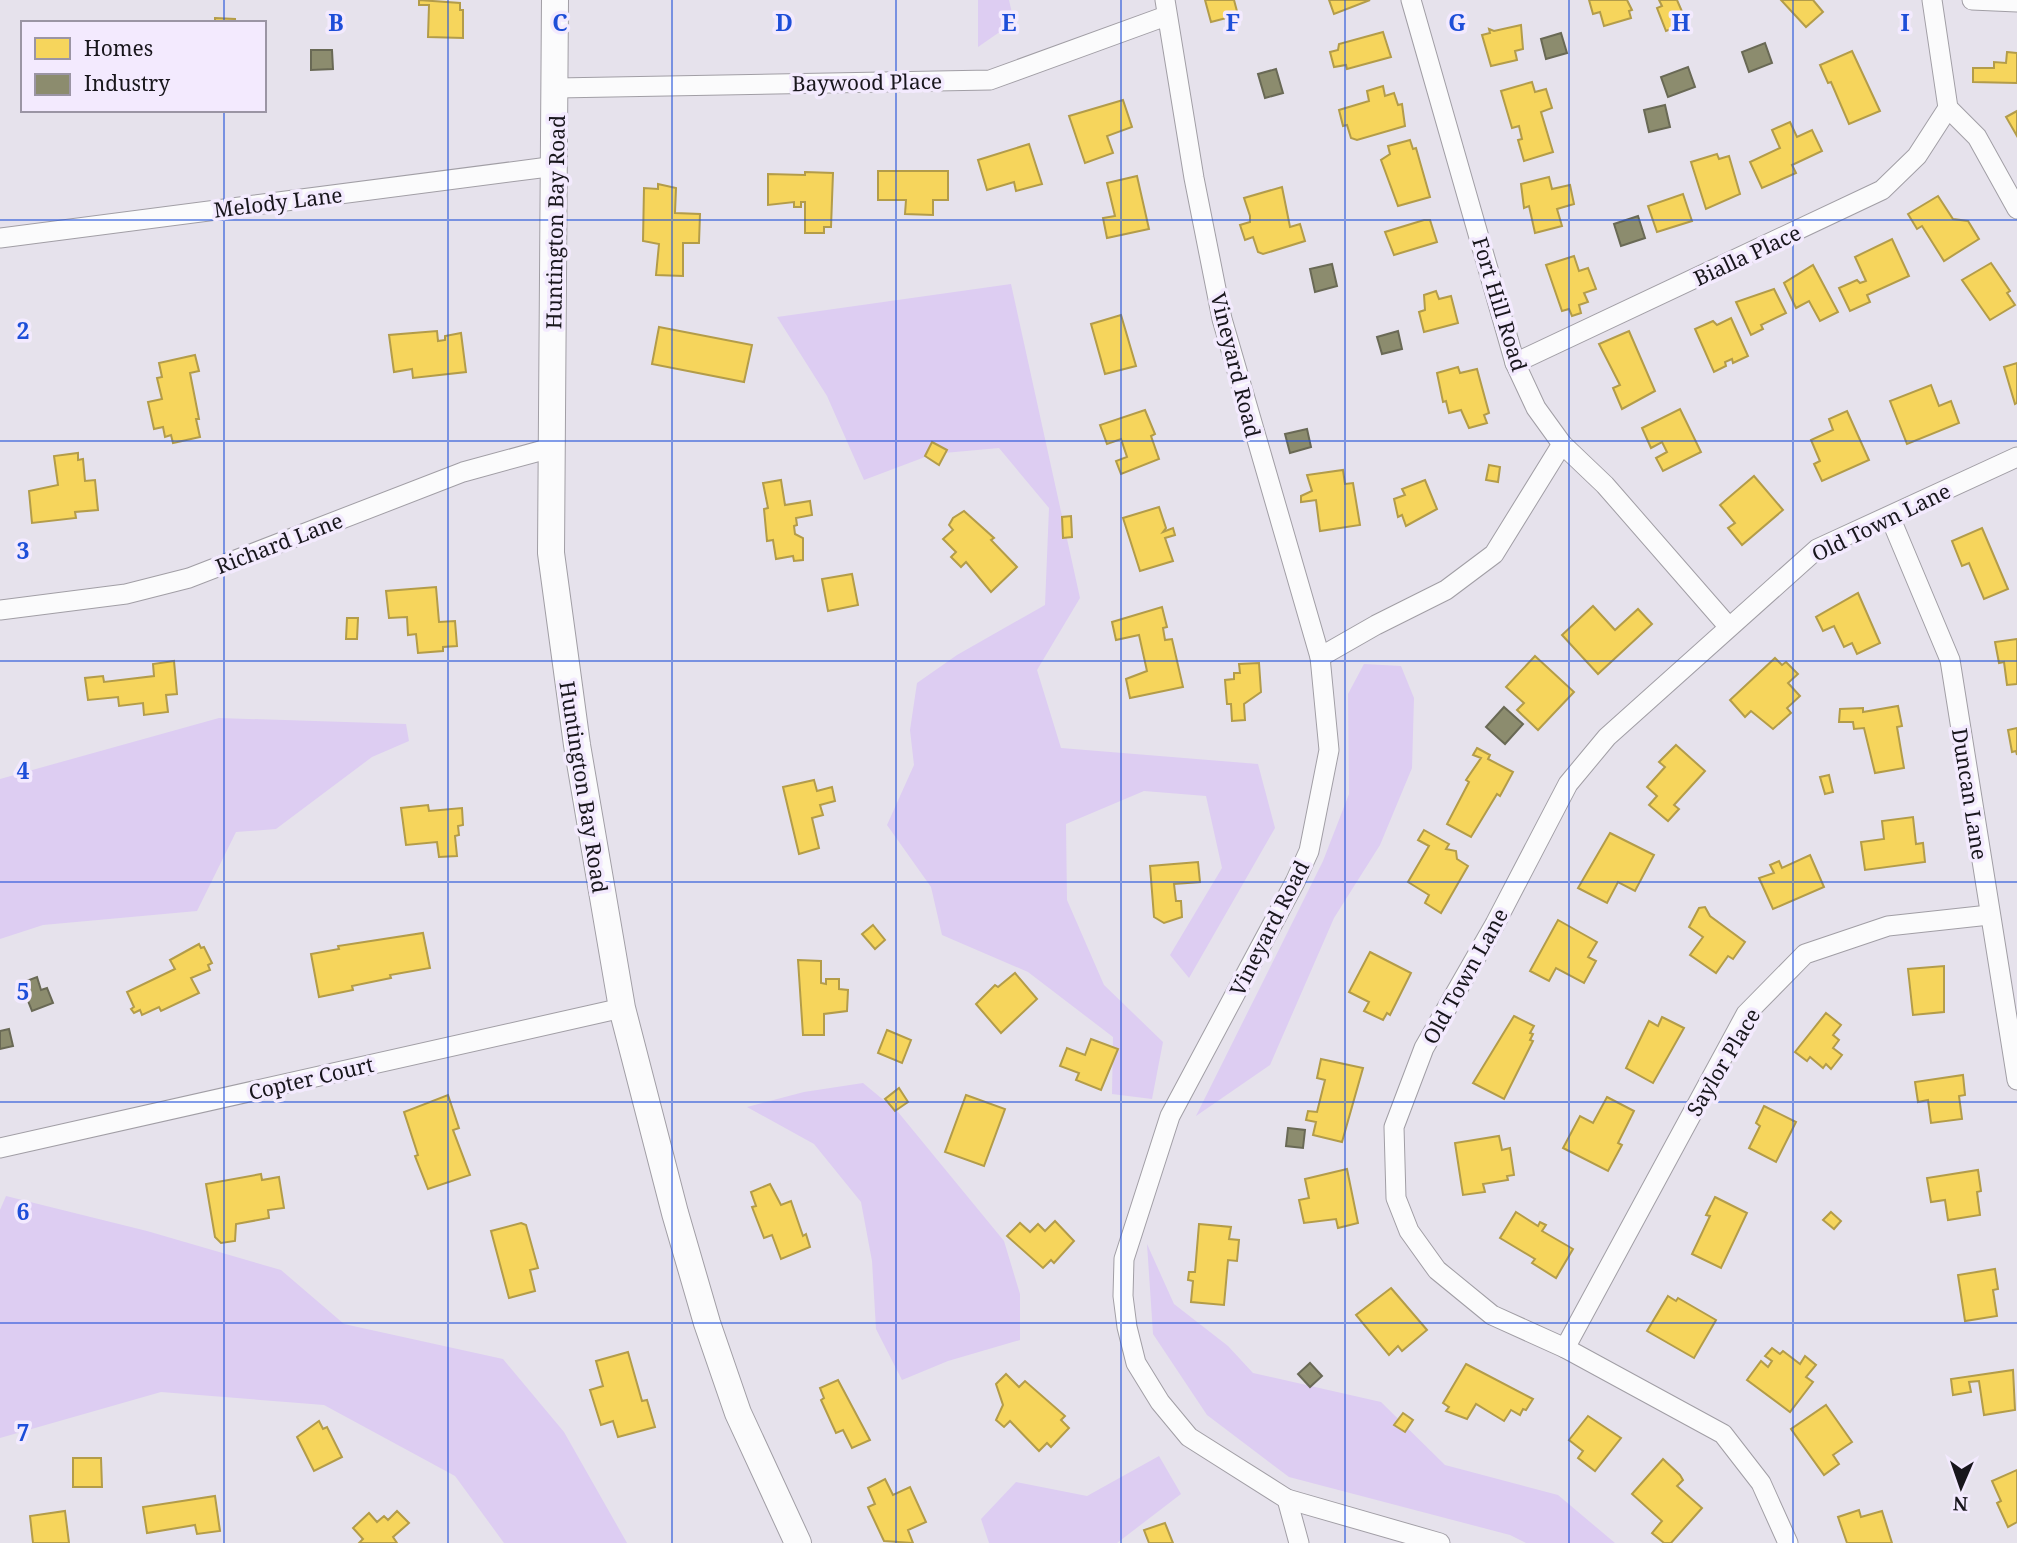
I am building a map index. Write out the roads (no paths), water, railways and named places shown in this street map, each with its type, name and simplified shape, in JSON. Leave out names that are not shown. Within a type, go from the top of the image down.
[{"type":"street","name":"Huntington Bay Road","points":[[555,0],[556,166],[551,448],[553,567],[576,745],[633,1059],[706,1324],[738,1413],[798,1543]]},
{"type":"street","name":"Fort Hill Road","points":[[1411,0],[1515,363],[1536,408],[1562,444],[1605,485],[1728,626]]},
{"type":"street","points":[[1932,0],[1948,108],[1977,137],[2017,209]]},
{"type":"street","points":[[1972,0],[1987,3],[2017,2]]},
{"type":"street","name":"Baywood Place","points":[[556,88],[990,80],[1165,8]]},
{"type":"street","name":"Vineyard Road","points":[[1165,8],[1222,319],[1258,451],[1320,657],[1329,750],[1309,851],[1170,1116],[1124,1259],[1127,1326],[1136,1363],[1160,1402],[1189,1437],[1287,1499],[1440,1543]]},
{"type":"street","name":"Bialla Place","points":[[1515,363],[1882,190],[1917,156],[1948,108]]},
{"type":"street","name":"Melody Lane","points":[[0,238],[556,166]]},
{"type":"street","points":[[1320,657],[1446,590],[1494,554],[1562,444]]},
{"type":"street","name":"Richard Lane","points":[[0,610],[126,594],[189,578],[463,472],[551,448]]},
{"type":"street","name":"Old Town Lane","points":[[1788,1543],[1761,1483],[1723,1434],[1565,1348],[1492,1315],[1437,1270],[1409,1231],[1395,1198],[1394,1127],[1424,1048],[1495,923],[1568,783],[1607,737],[1817,549],[2017,457]]},
{"type":"street","name":"Duncan Lane","points":[[1890,517],[1950,660],[2017,1080]]},
{"type":"street","name":"Saylor Place","points":[[1565,1348],[1746,1014],[1805,954],[1888,926],[1989,915]]},
{"type":"street","name":"Copter Court","points":[[0,1148],[622,1008]]},
{"type":"street","points":[[1287,1499],[1299,1543]]}]
